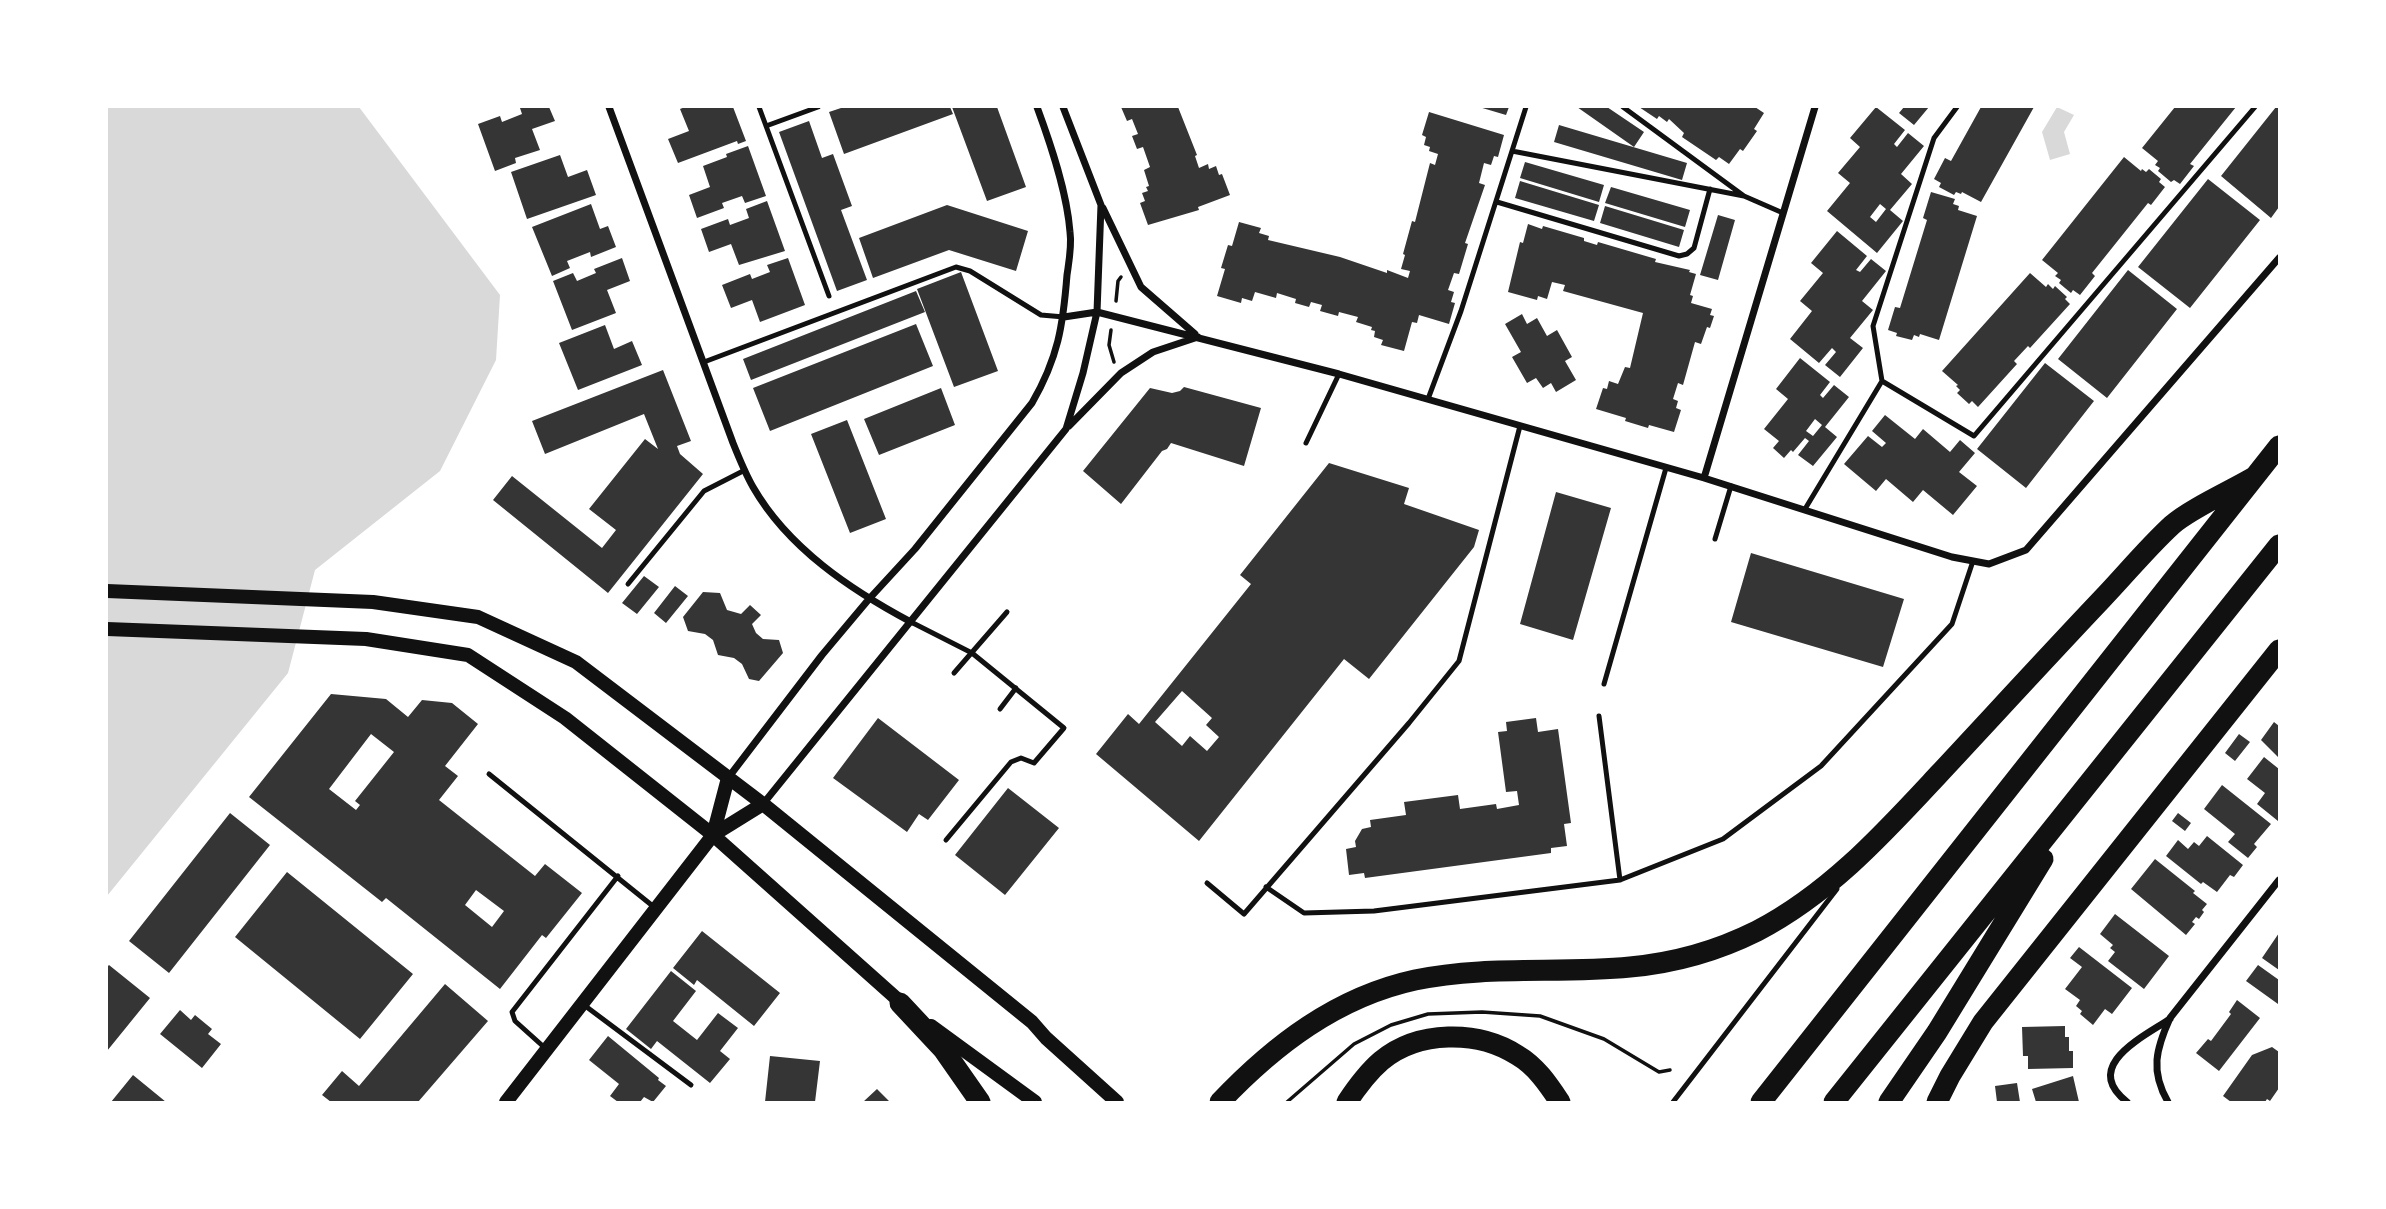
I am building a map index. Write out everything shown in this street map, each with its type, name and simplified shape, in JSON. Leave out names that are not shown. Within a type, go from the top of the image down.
[{"type":"highway","points":[[1760,1102],[2279,446]]},
{"type":"highway","points":[[1220,1102],[1260,1063],[1315,1021],[1347,1003],[1381,990],[1415,980],[1453,975],[1642,965],[1696,955],[1726,945],[1766,925],[1834,880],[1886,830],[2174,523],[2254,477]]},
{"type":"highway","points":[[1834,1102],[2279,545]]},
{"type":"highway","points":[[1937,1102],[1983,1022],[2279,650]]},
{"type":"highway","points":[[1889,1102],[1944,1021],[2089,785]]},
{"type":"highway","points":[[900,1003],[943,1049],[980,1102]]},
{"type":"highway","points":[[1347,1102],[1361,1081],[1382,1060],[1407,1046],[1434,1038],[1461,1037],[1490,1042],[1518,1055],[1542,1075],[1560,1102]]},
{"type":"main road","points":[[107,591],[373,602],[478,617],[576,662],[763,804],[1032,1022],[1045,1038],[1117,1102]]},
{"type":"main road","points":[[107,629],[366,639],[468,655],[565,718],[713,835],[900,1003],[1035,1102]]},
{"type":"main road","points":[[713,835],[728,778]]},
{"type":"main road","points":[[506,1102],[713,835],[763,804]]},
{"type":"street","points":[[609,107],[745,470],[770,513],[823,565],[869,599],[911,622]]},
{"type":"street","points":[[728,778],[869,599],[915,549],[1032,403],[1055,357],[1064,317],[1071,233],[1048,138],[1037,107]]},
{"type":"street","points":[[1063,107],[1101,205],[1141,287],[1198,337]]},
{"type":"street","points":[[1704,478],[1815,107]]},
{"type":"street","points":[[1066,429],[1097,312],[1101,205]]},
{"type":"street","points":[[1064,317],[1097,312],[1339,374],[1731,486],[1952,557],[1989,564],[2026,550],[2279,258]]},
{"type":"street","points":[[763,804],[1066,429],[1121,373],[1153,352],[1198,337]]},
{"type":"street","points":[[2168,1102],[2155,1070],[2159,1042],[2170,1018],[2279,880]]},
{"type":"street","points":[[2127,1102],[2120,1097],[2113,1084],[2111,1071],[2114,1059],[2122,1050],[2170,1018]]},
{"type":"lane","points":[[760,107],[829,296]]},
{"type":"lane","points":[[766,126],[817,107]]},
{"type":"lane","points":[[1428,399],[1461,311],[1527,107]]},
{"type":"lane","points":[[1623,107],[1744,196]]},
{"type":"lane","points":[[1805,509],[1882,381],[1873,326],[1934,138],[1957,107]]},
{"type":"lane","points":[[1882,381],[1974,436],[2256,107]]},
{"type":"lane","points":[[1512,151],[1744,196],[1783,213]]},
{"type":"lane","points":[[1497,202],[1679,256],[1688,254],[1694,248],[1710,189]]},
{"type":"lane","points":[[704,362],[957,267],[970,271],[1041,315],[1064,317]]},
{"type":"lane","points":[[1306,443],[1339,374]]},
{"type":"lane","points":[[1207,883],[1244,914],[1459,661],[1520,426]]},
{"type":"lane","points":[[1604,684],[1666,468]]},
{"type":"lane","points":[[628,584],[704,491],[745,470]]},
{"type":"lane","points":[[1715,539],[1731,486]]},
{"type":"lane","points":[[1266,887],[1304,913],[1374,911],[1620,880],[1723,839],[1821,766],[1952,625],[1973,561]]},
{"type":"lane","points":[[954,673],[1007,612]]},
{"type":"lane","points":[[911,622],[972,653],[1064,728],[1034,763],[1021,758],[1011,762],[946,840]]},
{"type":"lane","points":[[1000,709],[1016,688]]},
{"type":"lane","points":[[1600,716],[1620,880]]},
{"type":"lane","points":[[489,774],[657,909]]},
{"type":"lane","points":[[1846,877],[1886,830]]},
{"type":"lane","points":[[547,1050],[515,1021],[512,1012],[618,876]]},
{"type":"lane","points":[[1673,1102],[1838,887]]},
{"type":"lane","points":[[582,1004],[691,1085]]},
{"type":"path","points":[[1116,301],[1119,278],[1123,276]]},
{"type":"path","points":[[1111,292],[1117,293]]},
{"type":"path","points":[[1111,330],[1110,357],[1116,367]]},
{"type":"shaded area","points":[[107,107],[359,107],[500,295],[496,360],[440,471],[315,570],[288,673],[107,896]]},
{"type":"shaded area","points":[[2057,107],[2074,115],[2064,132],[2070,154],[2050,160],[2042,132]]},
{"type":"building","points":[[549,107],[555,121],[532,129],[540,150],[515,158],[516,163],[495,171],[478,124],[500,116],[502,122],[522,114],[520,108]]},
{"type":"building","points":[[733,107],[746,141],[738,144],[737,141],[678,163],[668,139],[689,131],[680,109]]},
{"type":"building","points":[[844,107],[950,107],[953,114],[844,154],[829,112]]},
{"type":"building","points":[[952,107],[997,107],[1026,187],[987,201]]},
{"type":"building","points":[[1121,107],[1178,107],[1197,155],[1195,156],[1199,168],[1208,164],[1209,169],[1216,166],[1230,195],[1198,207],[1199,210],[1148,225],[1140,203],[1145,201],[1142,193],[1148,191],[1146,187],[1149,186],[1144,170],[1150,167],[1143,147],[1137,149],[1132,136],[1138,134],[1132,119],[1127,121]]},
{"type":"building","points":[[1479,107],[1509,107],[1506,115]]},
{"type":"building","points":[[1577,107],[1607,107],[1644,132],[1634,147]]},
{"type":"building","points":[[1639,107],[1755,107],[1764,113],[1754,129],[1757,131],[1743,151],[1740,149],[1729,164],[1719,157],[1716,160],[1682,137],[1684,133],[1669,119],[1667,122],[1659,116],[1657,119]]},
{"type":"building","points":[[1876,107],[1905,130],[1894,144],[1897,147],[1908,133],[1924,146],[1901,174],[1912,184],[1890,210],[1903,221],[1877,253],[1827,211],[1850,183],[1838,173],[1860,147],[1850,138]],"holes":[[[1880,204],[1886,209],[1876,222],[1870,217]]]},
{"type":"building","points":[[1904,107],[1929,107],[1914,125],[1899,113]]},
{"type":"building","points":[[1981,107],[2034,107],[1981,202],[1962,192],[1956,192],[1954,195],[1939,187],[1941,183],[1934,179],[1945,158],[1951,161]]},
{"type":"building","points":[[2175,107],[2236,107],[2190,164],[2194,166],[2180,184],[2174,180],[2171,182],[2158,171],[2160,168],[2155,165],[2158,161],[2142,148]]},
{"type":"building","points":[[2276,107],[2279,107],[2279,207],[2271,218],[2221,176]]},
{"type":"building","points":[[1429,112],[1504,135],[1498,157],[1494,156],[1491,165],[1484,163],[1479,183],[1485,185],[1465,243],[1468,244],[1459,274],[1454,273],[1448,290],[1454,292],[1451,302],[1455,303],[1449,324],[1419,315],[1417,323],[1412,322],[1404,351],[1381,345],[1383,340],[1374,337],[1375,331],[1371,330],[1372,327],[1356,322],[1358,317],[1339,312],[1338,316],[1320,311],[1322,305],[1311,302],[1309,307],[1295,303],[1296,299],[1277,293],[1276,298],[1255,292],[1252,301],[1242,298],[1241,303],[1217,296],[1225,269],[1221,268],[1228,245],[1232,246],[1239,222],[1261,228],[1259,233],[1269,236],[1268,240],[1340,257],[1408,278],[1410,271],[1401,269],[1405,255],[1403,254],[1412,221],[1415,222],[1430,163],[1435,165],[1438,154],[1429,151],[1430,147],[1424,145],[1426,137],[1422,135]]},
{"type":"building","points":[[809,121],[822,158],[833,154],[852,206],[841,210],[867,280],[837,291],[779,132]]},
{"type":"building","points":[[1559,125],[1687,163],[1682,180],[1554,142]]},
{"type":"building","points":[[748,146],[766,196],[745,203],[742,196],[722,203],[724,208],[697,218],[689,195],[710,187],[703,166]]},
{"type":"building","points":[[560,155],[568,177],[587,170],[596,195],[527,219],[511,172]]},
{"type":"building","points":[[2124,157],[2141,171],[2142,169],[2146,172],[2149,169],[2161,179],[2159,182],[2165,187],[2151,205],[2148,203],[2092,273],[2095,276],[2080,295],[2073,290],[2071,293],[2059,283],[2061,280],[2055,276],[2058,273],[2042,260]]},
{"type":"building","points":[[1525,162],[1604,185],[1599,202],[1520,178]]},
{"type":"building","points":[[2208,179],[2260,220],[2190,308],[2138,267]]},
{"type":"building","points":[[1520,181],[1599,205],[1594,221],[1515,198]]},
{"type":"building","points":[[1611,187],[1690,210],[1685,227],[1605,203]]},
{"type":"building","points":[[1931,192],[1955,199],[1953,204],[1959,206],[1958,210],[1977,216],[1939,340],[1920,334],[1919,337],[1914,335],[1912,340],[1896,336],[1897,333],[1888,330],[1895,307],[1900,308],[1927,220],[1923,218]]},
{"type":"building","points":[[767,201],[785,251],[739,265],[731,244],[709,252],[701,229],[728,219],[730,225],[749,218],[746,209]]},
{"type":"building","points":[[591,204],[600,229],[608,226],[616,247],[591,257],[590,252],[567,261],[570,268],[552,276],[532,227]]},
{"type":"building","points":[[947,205],[1028,231],[1016,271],[949,250],[873,278],[859,238]]},
{"type":"building","points":[[1605,206],[1684,230],[1679,247],[1600,223]]},
{"type":"building","points":[[1718,215],[1735,220],[1718,280],[1700,275]]},
{"type":"building","points":[[1528,224],[1656,259],[1655,262],[1690,270],[1689,272],[1696,274],[1690,295],[1693,296],[1691,303],[1712,309],[1710,315],[1714,316],[1701,344],[1695,342],[1683,385],[1678,383],[1673,399],[1678,401],[1676,408],[1681,410],[1674,432],[1649,425],[1648,428],[1596,409],[1603,388],[1607,389],[1609,381],[1618,384],[1625,367],[1630,368],[1643,313],[1563,291],[1565,285],[1552,282],[1547,299],[1538,296],[1537,300],[1508,292],[1520,242],[1523,243]]},
{"type":"building","points":[[1837,231],[1867,256],[1856,270],[1860,272],[1871,259],[1886,271],[1862,301],[1873,310],[1850,338],[1863,348],[1840,377],[1825,365],[1836,352],[1832,348],[1819,363],[1790,339],[1812,311],[1800,301],[1823,273],[1811,263]]},
{"type":"building","points":[[622,258],[630,281],[607,290],[616,313],[572,330],[553,281],[573,273],[577,281],[596,273],[594,269]]},
{"type":"building","points":[[788,258],[805,305],[760,322],[752,300],[731,308],[722,285],[750,274],[752,279],[770,272],[767,265]]},
{"type":"building","points":[[2128,270],[2177,309],[2107,398],[2058,359]]},
{"type":"building","points":[[961,272],[998,371],[954,387],[917,289]]},
{"type":"building","points":[[2030,273],[2046,287],[2048,284],[2053,289],[2055,286],[2067,297],[2065,299],[2070,304],[2030,348],[2028,346],[2014,361],[2017,364],[1978,407],[1972,401],[1969,404],[1957,393],[1960,390],[1956,386],[1958,385],[1942,371]]},
{"type":"building","points":[[916,291],[925,312],[751,380],[743,359]]},
{"type":"building","points":[[1522,314],[1527,324],[1537,318],[1547,336],[1557,330],[1572,357],[1565,361],[1576,380],[1556,392],[1551,383],[1543,388],[1536,378],[1527,383],[1512,357],[1521,352],[1505,324]]},
{"type":"building","points":[[916,324],[933,366],[770,431],[753,388]]},
{"type":"building","points":[[605,325],[614,349],[632,341],[642,365],[578,390],[559,343]]},
{"type":"building","points":[[1800,358],[1830,382],[1820,395],[1823,398],[1834,385],[1849,397],[1825,427],[1837,437],[1813,466],[1798,455],[1809,441],[1805,438],[1784,458],[1773,448],[1779,441],[1764,429],[1788,399],[1776,389]],"holes":[[[1815,419],[1822,425],[1813,436],[1806,431]]]},
{"type":"building","points":[[2045,363],[2094,401],[2026,488],[1977,449]]},
{"type":"building","points":[[663,370],[691,441],[677,446],[680,454],[703,474],[608,593],[493,500],[512,476],[602,548],[616,530],[589,509],[645,439],[658,449],[644,414],[545,454],[532,421]]},
{"type":"building","points":[[1184,387],[1261,408],[1244,466],[1171,443],[1121,504],[1083,471],[1150,388],[1172,393]]},
{"type":"building","points":[[941,388],[955,425],[879,455],[864,419]]},
{"type":"building","points":[[1885,415],[1915,439],[1923,429],[1950,452],[1960,440],[1975,453],[1959,472],[1977,486],[1953,515],[1923,490],[1913,502],[1886,479],[1876,491],[1844,464],[1868,436],[1882,447],[1886,443],[1872,431]]},
{"type":"building","points":[[847,420],[886,519],[850,533],[811,434]]},
{"type":"building","points":[[1329,463],[1409,488],[1404,504],[1479,530],[1474,547],[1369,679],[1344,659],[1199,841],[1096,754],[1128,714],[1139,724],[1251,584],[1240,575]],"holes":[[[1182,691],[1212,718],[1206,725],[1219,737],[1207,751],[1190,736],[1182,746],[1155,722]]]},
{"type":"building","points":[[1556,492],[1611,508],[1573,640],[1520,624]]},
{"type":"building","points":[[1751,553],[1904,599],[1883,667],[1731,622]]},
{"type":"building","points":[[644,576],[659,587],[637,614],[622,603]]},
{"type":"building","points":[[675,586],[688,596],[666,623],[654,613]]},
{"type":"building","points":[[703,592],[720,593],[727,610],[741,614],[750,605],[761,615],[752,624],[756,633],[763,639],[779,640],[783,653],[759,681],[749,679],[742,664],[734,658],[718,655],[713,640],[705,634],[688,631],[683,617]]},
{"type":"building","points":[[331,694],[386,699],[408,717],[422,700],[452,703],[478,724],[445,766],[458,776],[439,800],[535,876],[545,864],[582,893],[546,938],[542,935],[500,989],[386,898],[382,902],[249,797]],"holes":[[[371,734],[394,752],[355,801],[360,805],[356,810],[329,789]],[[476,890],[504,911],[492,927],[465,905]]]},
{"type":"building","points":[[878,718],[959,780],[928,820],[919,814],[907,832],[833,778]]},
{"type":"building","points":[[1536,718],[1538,732],[1558,729],[1571,823],[1564,824],[1567,846],[1551,848],[1551,853],[1365,878],[1364,873],[1349,875],[1346,849],[1356,847],[1355,841],[1362,829],[1371,827],[1370,820],[1406,815],[1404,802],[1458,795],[1460,809],[1496,804],[1497,809],[1519,805],[1517,791],[1506,792],[1498,732],[1507,731],[1506,722]]},
{"type":"building","points":[[2274,722],[2279,726],[2279,758],[2261,740]]},
{"type":"building","points":[[2239,734],[2250,742],[2235,761],[2225,753]]},
{"type":"building","points":[[2264,757],[2279,769],[2278,821],[2257,804],[2265,793],[2247,779]]},
{"type":"building","points":[[2222,785],[2271,824],[2254,844],[2257,847],[2248,858],[2228,842],[2235,834],[2204,809]]},
{"type":"building","points":[[1008,788],[1059,828],[1005,895],[955,855]]},
{"type":"building","points":[[230,813],[270,845],[169,973],[129,941]]},
{"type":"building","points":[[2178,813],[2191,823],[2185,831],[2172,821]]},
{"type":"building","points":[[2207,836],[2243,865],[2234,877],[2230,875],[2217,892],[2203,882],[2201,884],[2166,856],[2178,840],[2188,849],[2194,842],[2199,846]]},
{"type":"building","points":[[2155,859],[2207,904],[2199,919],[2196,917],[2192,922],[2195,924],[2186,935],[2131,889]]},
{"type":"building","points":[[287,872],[413,974],[360,1039],[235,937]]},
{"type":"building","points":[[2115,914],[2169,956],[2144,989],[2108,961],[2115,952],[2110,948],[2113,945],[2100,934]]},
{"type":"building","points":[[702,931],[780,993],[754,1026],[697,980],[694,985],[673,968]]},
{"type":"building","points":[[2279,933],[2279,970],[2262,958]]},
{"type":"building","points":[[2079,947],[2132,988],[2112,1014],[2105,1009],[2093,1025],[2080,1014],[2082,1011],[2076,1006],[2080,1000],[2065,989],[2082,967],[2070,958]]},
{"type":"building","points":[[109,965],[150,998],[107,1051],[107,967]]},
{"type":"building","points":[[2258,965],[2279,980],[2278,1004],[2246,981]]},
{"type":"building","points":[[671,971],[696,991],[673,1021],[697,1040],[718,1013],[738,1028],[720,1051],[730,1059],[710,1083],[657,1041],[651,1049],[626,1029]]},
{"type":"building","points":[[445,984],[488,1021],[418,1102],[331,1102],[322,1095],[342,1071],[359,1086]]},
{"type":"building","points":[[2237,1000],[2260,1018],[2219,1071],[2196,1053],[2208,1039],[2211,1041],[2231,1014],[2229,1012]]},
{"type":"building","points":[[180,1010],[191,1020],[195,1015],[212,1029],[208,1034],[221,1044],[202,1068],[160,1034]]},
{"type":"building","points":[[2065,1026],[2065,1037],[2069,1037],[2069,1051],[2073,1051],[2073,1068],[2028,1069],[2028,1056],[2023,1056],[2022,1027]]},
{"type":"building","points":[[608,1036],[666,1086],[653,1102],[644,1097],[640,1102],[618,1102],[610,1096],[619,1084],[589,1060]]},
{"type":"building","points":[[2272,1047],[2279,1052],[2279,1088],[2270,1101],[2231,1102],[2223,1096],[2252,1055]]},
{"type":"building","points":[[770,1056],[820,1061],[815,1102],[765,1102]]},
{"type":"building","points":[[133,1075],[166,1102],[111,1102]]},
{"type":"building","points":[[2073,1076],[2079,1102],[2036,1102],[2032,1089]]},
{"type":"building","points":[[2017,1083],[2020,1102],[1997,1102],[1995,1086]]},
{"type":"building","points":[[877,1089],[890,1102],[863,1102]]}]
